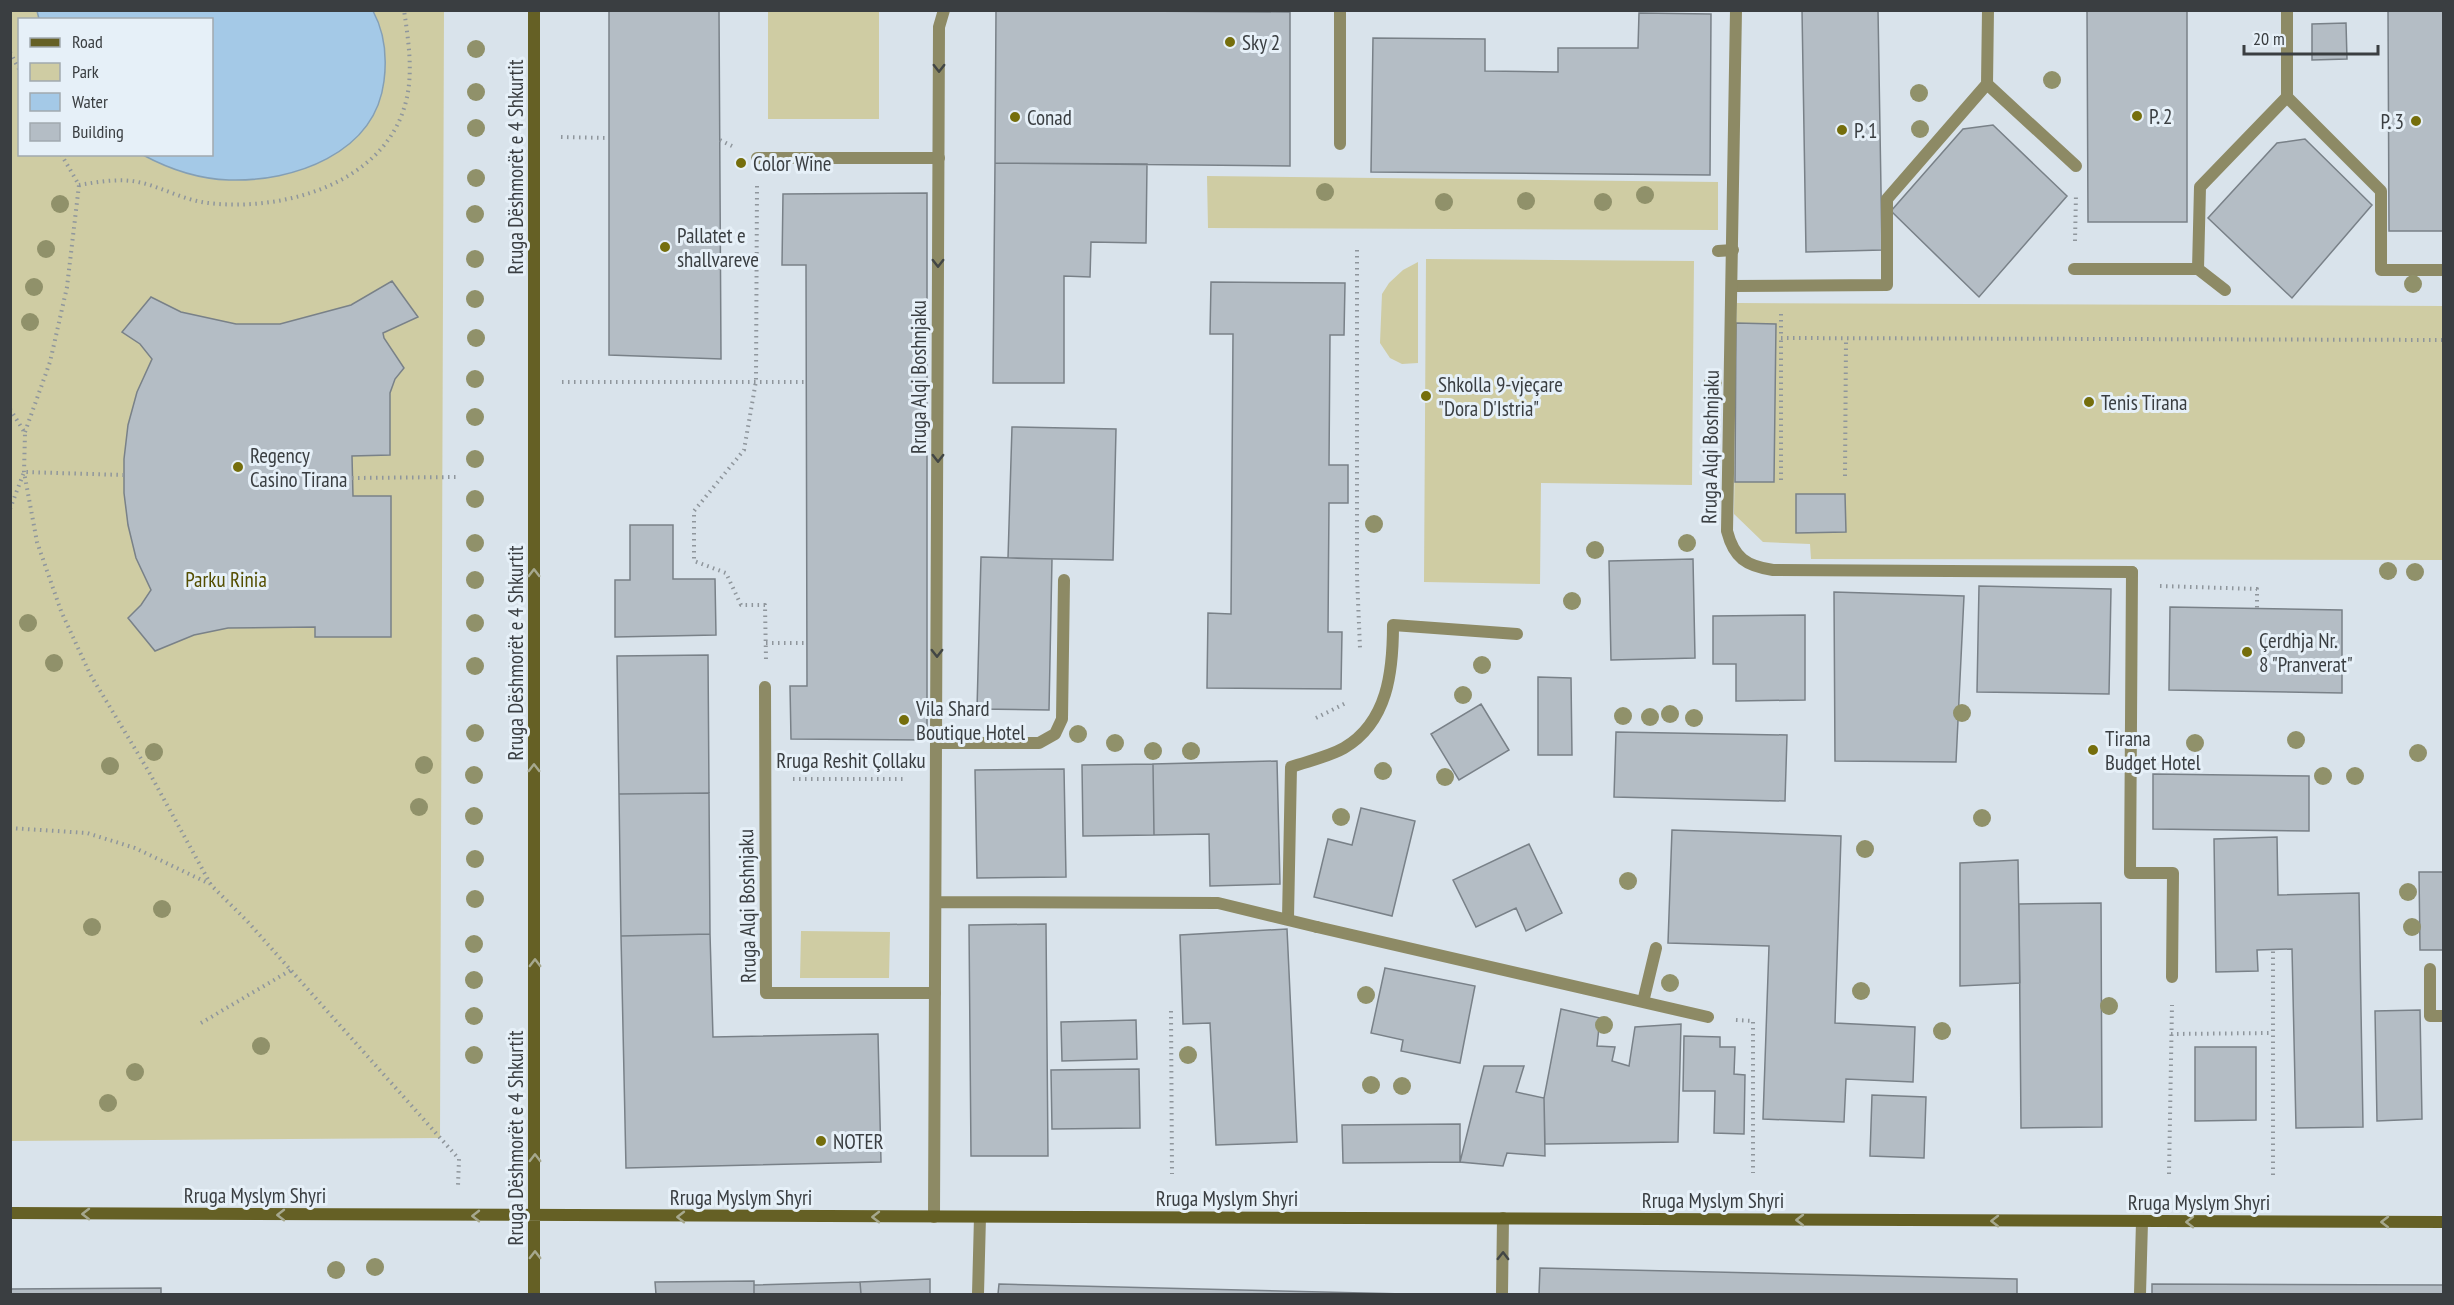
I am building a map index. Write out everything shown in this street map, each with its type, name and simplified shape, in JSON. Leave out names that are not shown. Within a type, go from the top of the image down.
[{"type":"street","name":"Rruga Dëshmorët e 4 Shkurtit","points":[[534,10],[534,1294]]},
{"type":"street","name":"Rruga Alqi Boshnjaku","points":[[934,1216],[939,27],[944,10]]},
{"type":"street","points":[[1340,10],[1340,144]]},
{"type":"street","name":"Rruga Alqi Boshnjaku","points":[[1736,10],[1727,531],[1731,547],[1740,558],[1755,567],[1773,570],[2132,572],[2130,873],[2173,873],[2172,977]]},
{"type":"street","points":[[1732,286],[1887,285],[1887,198],[1987,84],[1988,10]]},
{"type":"street","points":[[2287,10],[2288,97],[2381,190],[2381,270],[2444,270]]},
{"type":"street","points":[[1987,84],[2076,166]]},
{"type":"street","points":[[2198,269],[2200,187],[2288,97]]},
{"type":"street","points":[[757,158],[939,158]]},
{"type":"street","points":[[1718,251],[1733,250]]},
{"type":"street","points":[[2074,269],[2198,269],[2225,290]]},
{"type":"street","points":[[937,743],[1039,743],[1055,734],[1062,719],[1064,580]]},
{"type":"street","points":[[1288,918],[1291,767],[1343,748],[1363,734],[1377,714],[1387,691],[1393,659],[1393,625],[1517,634]]},
{"type":"street","name":"Rruga Alqi Boshnjaku","points":[[765,687],[766,993],[935,993]]},
{"type":"street","points":[[936,902],[1218,903],[1708,1017]]},
{"type":"street","points":[[1644,1002],[1656,948]]},
{"type":"street","points":[[2430,969],[2430,1016],[2444,1016]]},
{"type":"street","name":"Rruga Myslym Shyri","points":[[10,1213],[2444,1222]]},
{"type":"street","points":[[978,1294],[980,1217]]},
{"type":"street","points":[[1502,1294],[1503,1218]]},
{"type":"street","points":[[2140,1294],[2142,1222]]},
{"type":"path","points":[[79,185],[107,180],[138,182],[206,203],[247,206],[290,200],[329,186],[365,165],[392,136],[401,117],[410,74],[404,10]]},
{"type":"path","points":[[10,52],[18,68]]},
{"type":"path","points":[[535,136],[609,138]]},
{"type":"path","points":[[62,156],[79,185],[67,287],[50,362],[25,433],[24,472],[37,542],[61,611],[90,674],[149,772],[211,885],[291,970],[459,1159]]},
{"type":"path","points":[[2074,269],[2076,166]]},
{"type":"path","points":[[757,185],[756,381],[744,450],[694,511],[694,561],[726,573],[741,605],[765,605],[766,643],[807,643]]},
{"type":"path","points":[[1357,250],[1357,577],[1360,656]]},
{"type":"path","points":[[1781,304],[1781,480]]},
{"type":"path","points":[[1781,338],[2444,340]]},
{"type":"path","points":[[1845,476],[1846,338]]},
{"type":"path","points":[[534,382],[807,382]]},
{"type":"path","points":[[10,409],[25,433]]},
{"type":"path","points":[[24,472],[124,475]]},
{"type":"path","points":[[10,509],[24,472]]},
{"type":"path","points":[[352,478],[459,477]]},
{"type":"path","points":[[2153,586],[2257,589],[2257,608]]},
{"type":"path","points":[[1316,718],[1348,702],[1351,694]]},
{"type":"path","name":"Rruga Reshit Çollaku","points":[[765,779],[936,779]]},
{"type":"path","points":[[10,828],[76,832],[96,836],[135,848],[211,885]]},
{"type":"path","points":[[2273,950],[2273,1175]]},
{"type":"path","points":[[201,1023],[291,970]]},
{"type":"path","points":[[2169,1174],[2172,977]]},
{"type":"path","points":[[1172,1011],[1173,1174]]},
{"type":"path","points":[[1708,1017],[1753,1021],[1753,1173]]},
{"type":"path","points":[[2171,1034],[2273,1034]]},
{"type":"green space","name":"Parku Rinia","points":[[10,11],[444,11],[440,1138],[11,1141]]},
{"type":"green space","points":[[768,11],[879,11],[879,119],[768,119]]},
{"type":"green space","points":[[1207,176],[1718,182],[1718,230],[1208,228]]},
{"type":"green space","points":[[1426,259],[1694,261],[1692,485],[1541,483],[1540,584],[1424,582]]},
{"type":"green space","points":[[1418,262],[1418,363],[1402,364],[1390,358],[1380,343],[1382,294],[1389,283],[1403,270]]},
{"type":"green space","name":"Tenis Tirana","points":[[1737,303],[2443,306],[2443,560],[1811,559],[1810,544],[1763,542],[1734,514]]},
{"type":"green space","points":[[801,931],[890,932],[889,978],[800,978]]},
{"type":"water","points":[[37,11],[373,11],[384,45],[384,81],[377,106],[365,128],[348,145],[327,159],[279,176],[229,180],[207,178],[174,169],[145,156],[213,156],[213,18],[39,18]]},
{"type":"building","name":"Pallatet e shallvareve","points":[[609,10],[719,10],[721,359],[609,355]]},
{"type":"building","points":[[996,10],[1290,12],[1290,166],[995,163]]},
{"type":"building","name":"P. 1","points":[[1802,10],[1878,10],[1882,250],[1806,252]]},
{"type":"building","name":"P. 2","points":[[2087,10],[2187,10],[2187,222],[2088,222]]},
{"type":"building","name":"P. 3","points":[[2388,10],[2444,10],[2444,231],[2389,231]]},
{"type":"building","points":[[1639,13],[1711,14],[1710,175],[1371,172],[1373,38],[1485,39],[1485,71],[1558,72],[1558,48],[1638,48]]},
{"type":"building","points":[[2346,23],[2347,59],[2312,60],[2312,24]]},
{"type":"building","points":[[1993,125],[2067,196],[1979,297],[1891,211],[1963,129]]},
{"type":"building","points":[[2305,139],[2372,205],[2292,298],[2208,218],[2277,143]]},
{"type":"building","points":[[995,163],[1147,164],[1146,243],[1091,242],[1090,277],[1064,276],[1064,383],[993,383]]},
{"type":"building","points":[[927,193],[927,740],[791,739],[790,686],[807,686],[806,265],[782,265],[783,194]]},
{"type":"building","name":"Regency Casino Tirana","points":[[392,281],[418,317],[383,333],[404,368],[395,379],[390,393],[390,455],[352,456],[353,496],[391,496],[391,637],[315,637],[315,627],[228,628],[194,635],[155,651],[128,618],[151,590],[136,558],[128,525],[124,493],[124,459],[128,425],[137,392],[152,359],[140,344],[122,332],[151,297],[181,312],[236,324],[280,324],[351,305]]},
{"type":"building","points":[[1211,282],[1345,283],[1344,335],[1330,335],[1329,465],[1348,465],[1348,503],[1329,503],[1328,632],[1342,632],[1341,689],[1207,688],[1208,613],[1231,614],[1233,334],[1210,334]]},
{"type":"building","points":[[1736,323],[1776,324],[1774,482],[1735,482]]},
{"type":"building","points":[[1012,427],[1116,429],[1113,560],[1008,558]]},
{"type":"building","points":[[1796,494],[1845,494],[1846,532],[1796,533]]},
{"type":"building","points":[[630,525],[673,525],[673,579],[715,579],[716,635],[615,637],[615,580],[630,580]]},
{"type":"building","points":[[981,557],[1052,559],[1049,710],[977,709]]},
{"type":"building","points":[[1693,559],[1695,658],[1611,660],[1609,561]]},
{"type":"building","points":[[1979,586],[2111,589],[2109,694],[1977,692]]},
{"type":"building","points":[[1834,592],[1964,596],[1956,762],[1835,761]]},
{"type":"building","points":[[2170,607],[2342,610],[2342,693],[2169,690]]},
{"type":"building","points":[[1805,615],[1805,700],[1736,701],[1736,664],[1713,664],[1713,616]]},
{"type":"building","points":[[708,655],[709,793],[619,794],[617,656]]},
{"type":"building","points":[[1538,677],[1571,678],[1572,755],[1538,755]]},
{"type":"building","points":[[1481,704],[1509,750],[1459,780],[1431,734]]},
{"type":"building","points":[[1616,732],[1787,735],[1785,801],[1614,797]]},
{"type":"building","points":[[1277,761],[1280,884],[1210,886],[1209,834],[1154,835],[1153,764]]},
{"type":"building","points":[[1153,764],[1154,835],[1083,836],[1082,765]]},
{"type":"building","points":[[1064,769],[1066,877],[977,878],[975,770]]},
{"type":"building","points":[[2153,774],[2309,776],[2309,831],[2153,829]]},
{"type":"building","points":[[709,793],[710,934],[621,936],[619,794]]},
{"type":"building","points":[[1361,808],[1415,821],[1392,916],[1314,897],[1328,839],[1352,845]]},
{"type":"building","points":[[1672,830],[1841,836],[1835,1023],[1915,1027],[1913,1082],[1846,1079],[1844,1122],[1763,1119],[1769,946],[1668,943]]},
{"type":"building","points":[[2277,837],[2278,895],[2359,893],[2363,1127],[2296,1128],[2292,949],[2257,950],[2258,971],[2216,972],[2214,839]]},
{"type":"building","points":[[1529,844],[1562,913],[1526,931],[1516,908],[1476,927],[1453,880]]},
{"type":"building","points":[[2018,860],[2020,983],[1960,986],[1960,863]]},
{"type":"building","points":[[2419,872],[2444,872],[2444,950],[2420,950]]},
{"type":"building","points":[[2101,903],[2102,1127],[2021,1128],[2019,904]]},
{"type":"building","points":[[1046,924],[1048,1156],[971,1156],[969,925]]},
{"type":"building","points":[[1287,929],[1297,1142],[1216,1145],[1210,1023],[1183,1024],[1180,935]]},
{"type":"building","points":[[710,934],[713,1037],[878,1034],[881,1162],[626,1168],[621,936]]},
{"type":"building","points":[[1385,968],[1475,986],[1460,1063],[1401,1051],[1403,1040],[1371,1033]]},
{"type":"building","points":[[1561,1009],[1600,1018],[1597,1046],[1615,1047],[1612,1061],[1629,1066],[1635,1027],[1681,1024],[1678,1142],[1545,1144],[1544,1098]]},
{"type":"building","points":[[2420,1010],[2422,1119],[2377,1121],[2375,1011]]},
{"type":"building","points":[[1136,1020],[1137,1059],[1062,1061],[1061,1022]]},
{"type":"building","points":[[1684,1036],[1720,1037],[1720,1047],[1735,1047],[1734,1074],[1745,1075],[1744,1134],[1714,1133],[1715,1091],[1683,1091]]},
{"type":"building","points":[[2195,1047],[2256,1047],[2256,1120],[2195,1121]]},
{"type":"building","points":[[1484,1066],[1524,1066],[1516,1092],[1544,1098],[1545,1156],[1507,1153],[1503,1166],[1460,1162]]},
{"type":"building","points":[[1139,1069],[1140,1128],[1052,1129],[1051,1070]]},
{"type":"building","points":[[1872,1095],[1926,1097],[1924,1158],[1870,1156]]},
{"type":"building","points":[[1460,1124],[1460,1162],[1343,1163],[1342,1125]]},
{"type":"building","points":[[1540,1268],[2017,1279],[2017,1294],[1539,1294]]},
{"type":"building","points":[[930,1279],[930,1294],[861,1294],[860,1282]]},
{"type":"building","points":[[754,1281],[754,1294],[656,1294],[655,1282]]},
{"type":"building","points":[[860,1282],[861,1294],[754,1294],[754,1285]]},
{"type":"building","points":[[999,1284],[1405,1294],[998,1294]]},
{"type":"building","points":[[2152,1284],[2444,1285],[2444,1294],[2152,1294]]},
{"type":"building","points":[[161,1288],[161,1294],[10,1294],[10,1289]]},
{"type":"place","name":"Sky 2","points":[[1230,42]]},
{"type":"place","name":"P. 2","points":[[2137,116]]},
{"type":"place","name":"Conad","points":[[1015,117]]},
{"type":"place","name":"P. 3","points":[[2416,121]]},
{"type":"place","name":"P. 1","points":[[1842,130]]},
{"type":"place","name":"Color Wine","points":[[741,163]]},
{"type":"place","name":"Pallatet e shallvareve","points":[[665,247]]},
{"type":"place","name":"Shkolla 9-vjeçare \"Dora D'Istria\"","points":[[1426,396]]},
{"type":"place","name":"Tenis Tirana","points":[[2089,402]]},
{"type":"place","name":"Regency Casino Tirana","points":[[238,467]]},
{"type":"place","name":"Çerdhja Nr. 8 \"Pranverat\"","points":[[2247,652]]},
{"type":"place","name":"Vila Shard Boutique Hotel","points":[[904,720]]},
{"type":"place","name":"Tirana Budget Hotel","points":[[2093,750]]},
{"type":"place","name":"NOTER","points":[[821,1141]]}]
